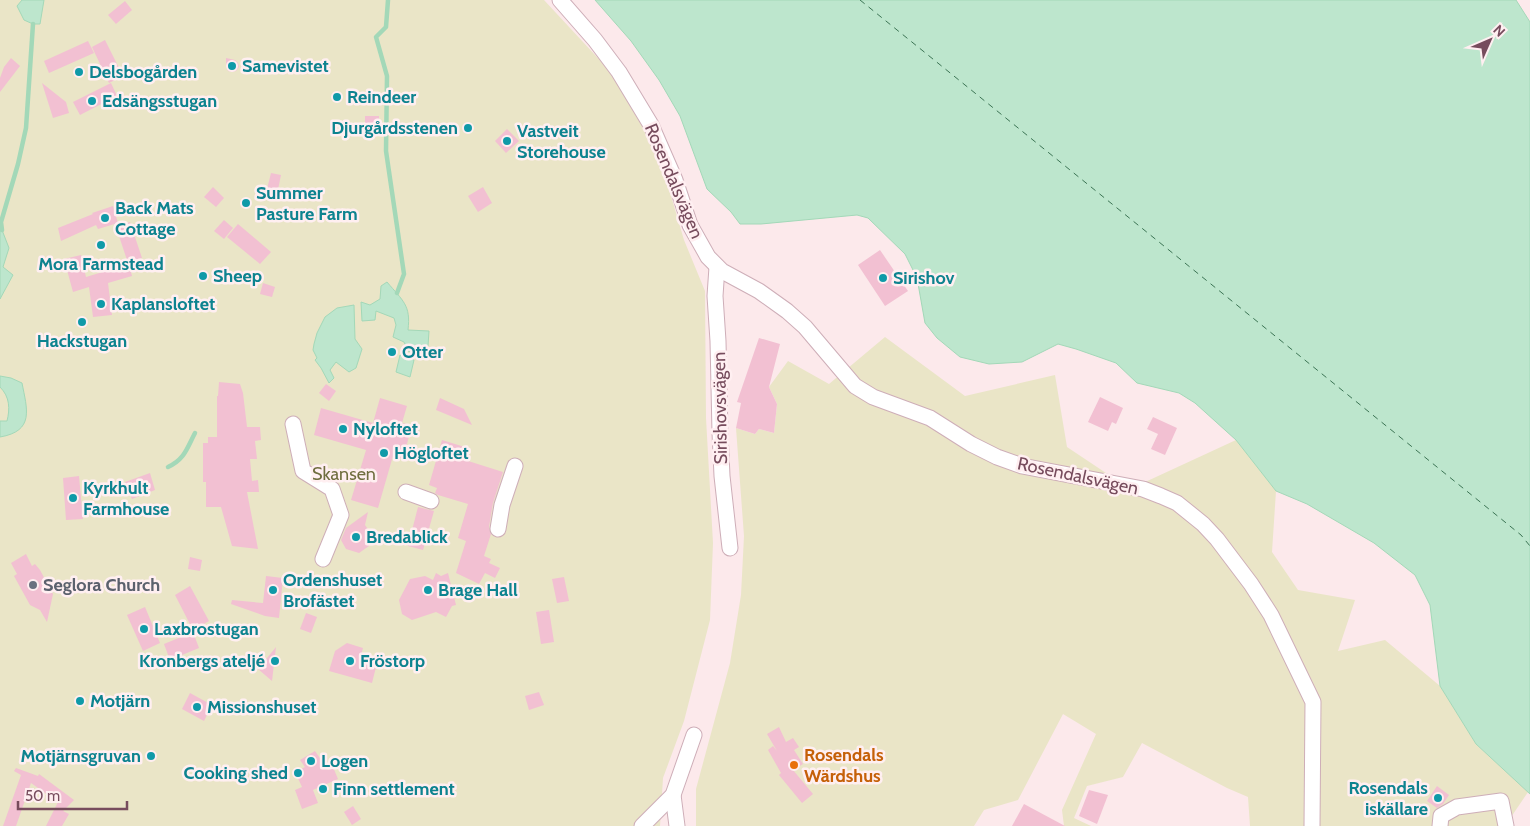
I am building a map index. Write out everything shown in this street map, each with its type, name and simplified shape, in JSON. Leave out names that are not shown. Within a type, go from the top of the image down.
[{"type":"street","name":"Rosendalsvägen","points":[[560,0],[595,40],[637,100],[665,152],[695,236],[708,257],[733,279],[759,291],[788,311],[818,341],[855,386],[870,395],[930,418],[971,444],[997,457],[1022,466],[1143,489],[1161,496],[1176,503],[1203,524],[1217,539],[1251,584],[1271,615],[1313,702],[1312,826]]},
{"type":"street","name":"Sirishovsvägen","points":[[717,266],[715,296],[720,433],[722,476],[730,548]]},
{"type":"street","points":[[293,424],[303,470],[332,489],[341,515],[323,559]]},
{"type":"street","points":[[498,528],[502,505],[515,466]]},
{"type":"street","points":[[406,492],[431,501]]},
{"type":"street","points":[[642,826],[673,795],[694,735]]},
{"type":"street","points":[[673,795],[677,826]]},
{"type":"street","points":[[1440,826],[1441,816],[1457,807],[1500,801],[1506,826]]},
{"type":"green space","name":"Skansen","points":[[0,0],[544,0],[609,70],[659,155],[684,240],[705,291],[706,418],[713,543],[710,620],[684,721],[663,778],[660,826],[0,826]]},
{"type":"green space","points":[[885,337],[965,396],[1055,375],[1067,447],[1130,489],[1236,440],[1276,491],[1272,552],[1298,590],[1355,600],[1338,651],[1385,640],[1440,686],[1476,744],[1528,792],[1505,826],[1250,826],[1248,797],[1227,788],[1142,743],[1123,777],[1087,786],[1074,818],[1091,826],[1064,826],[1062,810],[1096,734],[1063,714],[1018,800],[984,810],[974,826],[696,826],[696,789],[730,663],[741,595],[744,536],[736,428],[755,434],[759,429],[774,433],[777,404],[769,387],[788,361],[829,384]]},
{"type":"shaded area","points":[[22,0],[44,0],[40,24],[33,24],[24,20],[17,6]]},
{"type":"shaded area","points":[[595,0],[1516,0],[1530,22],[1530,794],[1476,744],[1440,686],[1430,605],[1415,575],[1374,543],[1307,504],[1276,491],[1236,440],[1195,403],[1179,393],[1137,383],[1116,363],[1058,344],[1022,362],[989,364],[960,357],[937,338],[925,323],[917,278],[905,254],[868,218],[857,215],[761,224],[740,224],[731,212],[707,189],[680,116],[659,80],[631,41]]},
{"type":"shaded area","points":[[0,230],[2,230],[9,248],[3,267],[13,275],[0,299]]},
{"type":"shaded area","points":[[387,282],[405,304],[409,322],[408,330],[429,331],[428,346],[422,353],[408,351],[404,342],[393,337],[396,325],[394,318],[376,311],[375,320],[362,321],[361,302],[370,305],[380,299],[381,286]]},
{"type":"shaded area","points":[[354,305],[355,339],[362,349],[356,368],[349,372],[336,362],[330,370],[334,378],[329,383],[315,360],[317,358],[313,350],[317,333],[325,317],[337,308]]},
{"type":"shaded area","points":[[400,355],[414,360],[410,377],[396,372]]},
{"type":"shaded area","points":[[0,376],[22,383],[26,402],[26,418],[19,430],[0,437],[0,421],[7,421],[9,408],[6,395],[0,387]]},
{"type":"building","points":[[125,1],[132,10],[116,24],[108,15]]},
{"type":"building","points":[[105,40],[123,76],[109,83],[92,47]]},
{"type":"building","points":[[88,41],[94,53],[49,73],[44,61]]},
{"type":"building","points":[[11,58],[20,66],[0,92],[0,78],[4,67]]},
{"type":"building","name":"Samevistet","points":[[226,58],[235,60],[238,63],[239,67],[236,71],[228,71]]},
{"type":"building","points":[[42,83],[66,102],[69,113],[53,118]]},
{"type":"building","name":"Edsängsstugan","points":[[111,83],[117,96],[80,115],[73,102]]},
{"type":"building","points":[[365,116],[379,116],[379,135],[365,135]]},
{"type":"building","name":"Vastveit Storehouse","points":[[507,129],[519,141],[506,153],[495,141]]},
{"type":"building","points":[[271,173],[281,175],[276,199],[265,197]]},
{"type":"building","points":[[213,187],[224,198],[216,207],[204,197]]},
{"type":"building","points":[[483,187],[492,203],[478,212],[468,196]]},
{"type":"building","points":[[113,206],[118,223],[98,229],[96,225],[61,241],[58,228]]},
{"type":"building","points":[[224,220],[233,228],[224,239],[214,231]]},
{"type":"building","points":[[130,222],[142,258],[128,263],[116,227]]},
{"type":"building","points":[[238,224],[271,252],[260,264],[227,237]]},
{"type":"building","name":"Sirishov","points":[[880,250],[908,291],[885,306],[858,265]]},
{"type":"building","points":[[81,255],[86,277],[129,264],[132,276],[108,283],[112,315],[93,317],[89,287],[73,292],[64,259]]},
{"type":"building","points":[[263,283],[275,287],[272,297],[260,294]]},
{"type":"building","points":[[759,338],[780,344],[769,387],[777,404],[774,433],[759,429],[755,434],[736,428],[741,403],[737,402]]},
{"type":"building","points":[[219,382],[240,384],[243,393],[247,427],[260,427],[261,440],[255,441],[257,459],[250,459],[252,481],[258,480],[259,492],[247,492],[258,549],[232,546],[221,507],[206,507],[206,482],[203,482],[203,443],[208,443],[208,437],[217,437]]},
{"type":"building","points":[[326,384],[336,391],[329,401],[319,393]]},
{"type":"building","points":[[1100,397],[1123,408],[1116,424],[1112,422],[1108,431],[1088,422]]},
{"type":"building","name":"Högloftet","points":[[380,398],[407,406],[402,423],[412,425],[403,459],[393,456],[378,508],[351,500],[366,450],[314,435],[321,408],[373,423]]},
{"type":"building","points":[[440,398],[464,409],[472,425],[436,410]]},
{"type":"building","points":[[1153,417],[1177,428],[1165,455],[1151,449],[1158,434],[1147,429]]},
{"type":"building","points":[[442,440],[468,448],[465,460],[503,472],[493,503],[489,527],[491,534],[484,556],[491,559],[489,563],[500,568],[495,578],[485,573],[479,584],[456,573],[466,541],[458,538],[468,504],[438,495],[435,493],[437,488],[429,485]]},
{"type":"building","points":[[150,473],[155,490],[132,499],[125,482]]},
{"type":"building","name":"Kyrkhult Farmhouse","points":[[79,476],[83,519],[66,520],[63,478]]},
{"type":"building","points":[[418,507],[434,511],[423,550],[408,546]]},
{"type":"building","name":"Bredablick","points":[[368,512],[365,525],[372,535],[369,546],[359,553],[346,549],[341,540],[346,528]]},
{"type":"building","name":"Seglora Church","points":[[26,554],[32,566],[35,564],[40,570],[53,594],[47,622],[40,610],[30,605],[14,576],[17,574],[11,563]]},
{"type":"building","points":[[190,557],[202,560],[200,571],[188,569]]},
{"type":"building","name":"Brage Hall","points":[[436,573],[441,576],[448,573],[456,605],[452,606],[446,617],[436,612],[412,620],[402,614],[399,600],[410,579],[425,576],[433,580]]},
{"type":"building","name":"Ordenshuset Brofästet","points":[[266,576],[283,578],[279,618],[265,616],[231,604],[232,600],[263,603]]},
{"type":"building","points":[[564,577],[569,601],[557,603],[552,579]]},
{"type":"building","points":[[190,586],[209,621],[193,630],[175,595]]},
{"type":"building","name":"Laxbrostugan","points":[[145,607],[160,643],[143,651],[127,615]]},
{"type":"building","points":[[549,610],[554,642],[541,644],[536,612]]},
{"type":"building","points":[[306,613],[317,617],[311,633],[300,629]]},
{"type":"building","points":[[193,632],[199,648],[170,660],[164,644]]},
{"type":"building","name":"Fröstorp","points":[[347,643],[363,648],[360,659],[377,663],[372,683],[329,671],[335,651]]},
{"type":"building","points":[[276,647],[272,681],[258,669]]},
{"type":"building","points":[[539,692],[544,705],[529,710],[525,696]]},
{"type":"building","name":"Missionshuset","points":[[190,693],[212,705],[204,721],[182,709]]},
{"type":"building","name":"Rosendals Wärdshus","points":[[779,727],[786,742],[793,738],[799,747],[794,750],[803,764],[793,770],[813,794],[802,803],[779,775],[781,773],[768,750],[773,746],[777,751],[767,734]]},
{"type":"building","points":[[315,751],[328,770],[333,767],[338,779],[313,790],[318,803],[302,809],[295,790],[302,787],[295,772],[305,767],[300,760]]},
{"type":"building","points":[[16,768],[38,776],[39,774],[74,800],[63,811],[69,814],[62,826],[46,826],[58,802],[31,783],[16,826],[3,826],[21,775],[14,771]]},
{"type":"building","name":"Rosendals iskällare","points":[[1437,786],[1449,795],[1443,804],[1437,808],[1427,801]]},
{"type":"building","points":[[1089,790],[1108,795],[1097,824],[1079,816]]},
{"type":"building","points":[[1024,804],[1065,826],[1012,826]]},
{"type":"building","points":[[353,806],[361,819],[352,825],[344,812]]},
{"type":"waterway","points":[[388,0],[386,27],[376,37],[387,76],[386,151],[404,274],[397,293]]},
{"type":"waterway","points":[[2,230],[1,222],[18,164],[26,128],[33,24]]},
{"type":"waterway","points":[[168,467],[182,457],[195,433]]},
{"type":"ferry route","points":[[860,0],[1521,535],[1530,546]]},
{"type":"place","name":"Samevistet","points":[[232,66]]},
{"type":"place","name":"Delsbogården","points":[[79,72]]},
{"type":"place","name":"Reindeer","points":[[337,97]]},
{"type":"place","name":"Edsängsstugan","points":[[92,101]]},
{"type":"place","name":"Djurgårdsstenen","points":[[468,128]]},
{"type":"place","name":"Vastveit Storehouse","points":[[507,141]]},
{"type":"place","name":"Summer Pasture Farm","points":[[246,203]]},
{"type":"place","name":"Back Mats Cottage","points":[[105,218]]},
{"type":"place","name":"Mora Farmstead","points":[[101,245]]},
{"type":"place","name":"Sheep","points":[[203,276]]},
{"type":"place","name":"Sirishov","points":[[883,278]]},
{"type":"place","name":"Kaplansloftet","points":[[101,304]]},
{"type":"place","name":"Hackstugan","points":[[82,322]]},
{"type":"place","name":"Otter","points":[[392,352]]},
{"type":"place","name":"Nyloftet","points":[[343,429]]},
{"type":"place","name":"Högloftet","points":[[384,453]]},
{"type":"place","name":"Kyrkhult Farmhouse","points":[[73,498]]},
{"type":"place","name":"Bredablick","points":[[356,537]]},
{"type":"place","name":"Seglora Church","points":[[33,585]]},
{"type":"place","name":"Ordenshuset Brofästet","points":[[273,590]]},
{"type":"place","name":"Brage Hall","points":[[428,590]]},
{"type":"place","name":"Laxbrostugan","points":[[144,629]]},
{"type":"place","name":"Kronbergs ateljé","points":[[275,661]]},
{"type":"place","name":"Fröstorp","points":[[350,661]]},
{"type":"place","name":"Motjärn","points":[[80,701]]},
{"type":"place","name":"Missionshuset","points":[[197,707]]},
{"type":"place","name":"Motjärnsgruvan","points":[[151,756]]},
{"type":"place","name":"Logen","points":[[311,761]]},
{"type":"place","name":"Rosendals Wärdshus","points":[[794,765]]},
{"type":"place","name":"Cooking shed","points":[[298,773]]},
{"type":"place","name":"Finn settlement","points":[[323,789]]},
{"type":"place","name":"Rosendals iskällare","points":[[1438,798]]}]
